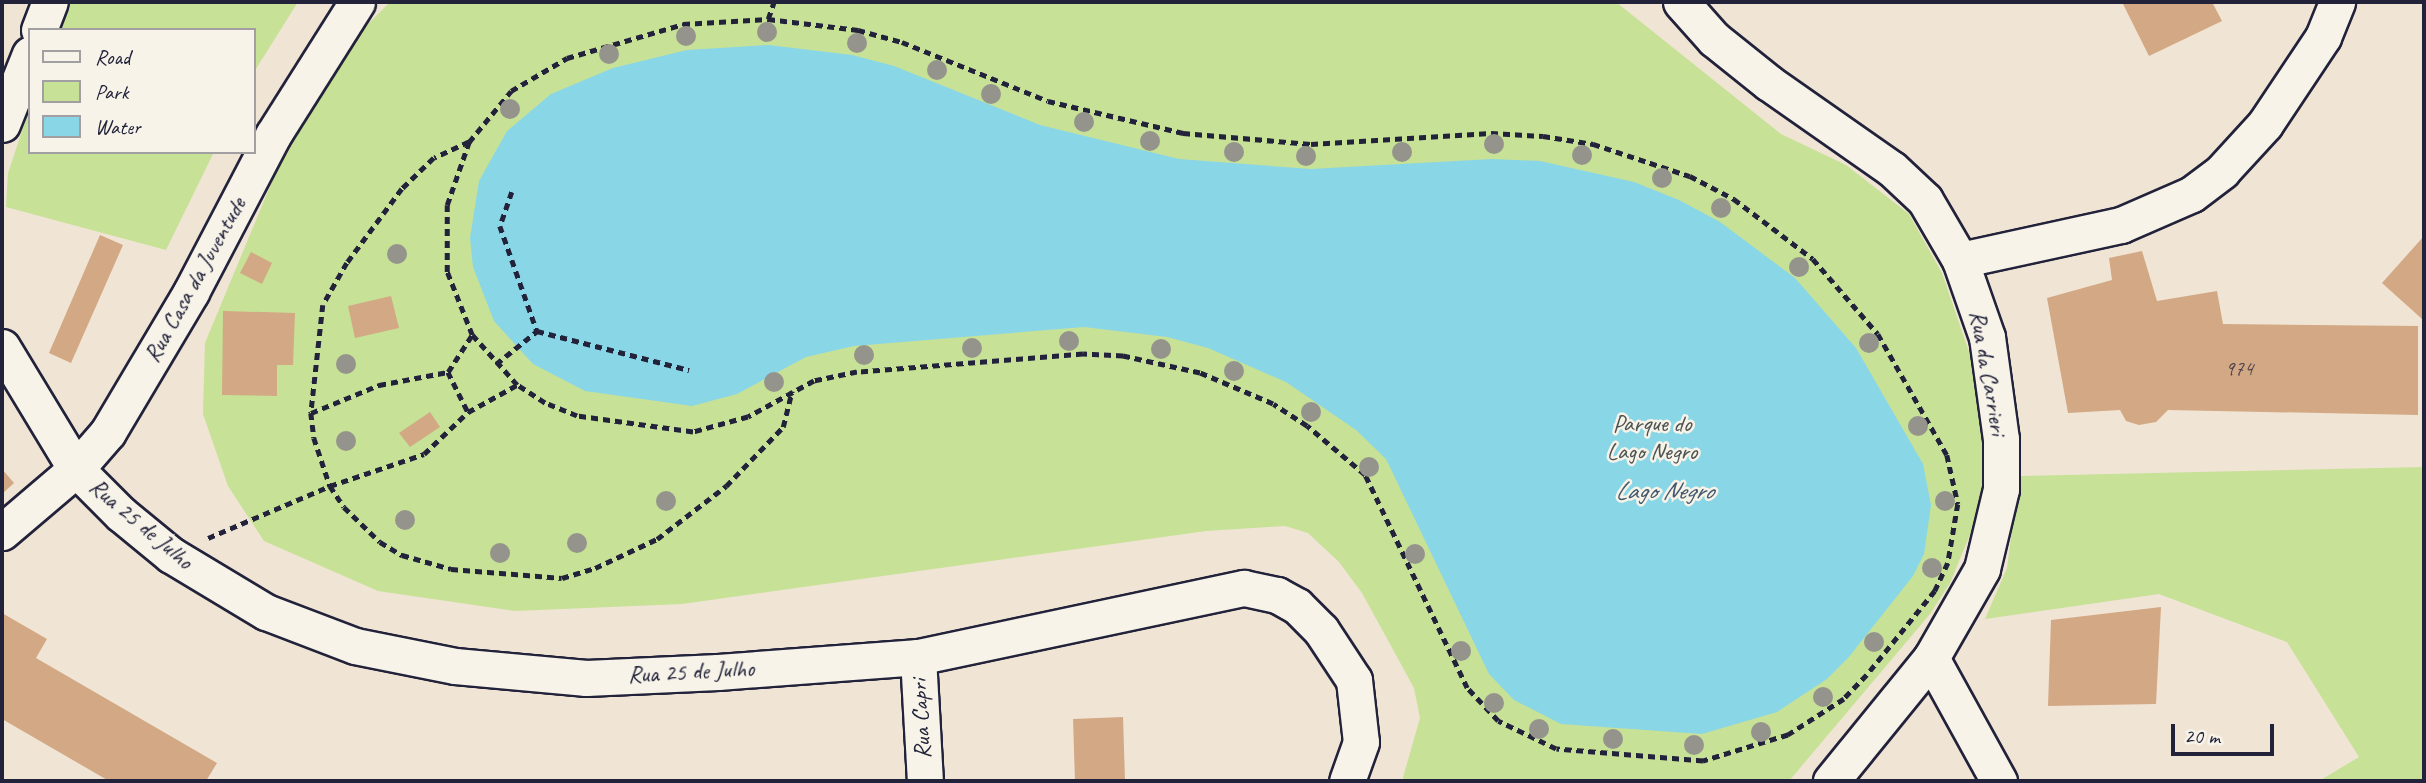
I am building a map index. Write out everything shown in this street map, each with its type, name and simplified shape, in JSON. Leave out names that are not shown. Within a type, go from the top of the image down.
[{"type":"street","points":[[40,28],[50,2]]},
{"type":"street","name":"Rua Casa da Juventude","points":[[2,532],[76,469],[108,432],[139,381],[273,135],[357,2]]},
{"type":"street","name":"Rua da Carrieri","points":[[1681,2],[1714,39],[1769,83],[1910,185],[1942,223],[1960,260],[1987,337],[2001,439],[2001,489],[1982,569],[1931,658],[1831,781]]},
{"type":"street","points":[[1960,260],[2121,225],[2192,194],[2222,171],[2266,124],[2323,37],[2337,2]]},
{"type":"street","points":[[2,124],[28,59]]},
{"type":"street","name":"Rua 25 de Julho","points":[[2,347],[76,469],[171,555],[279,617],[355,646],[455,666],[586,678],[918,657],[1213,592],[1244,588],[1277,594],[1297,606],[1321,630],[1354,680],[1361,742],[1347,781]]},
{"type":"street","name":"Rua Capri","points":[[918,657],[925,781]]},
{"type":"street","points":[[1931,658],[1998,781]]},
{"type":"path","points":[[768,19],[774,2]]},
{"type":"path","points":[[768,19],[859,30],[902,42],[1048,101],[1183,133],[1311,144],[1492,133],[1543,136],[1593,144],[1690,176],[1734,199],[1804,251],[1878,334],[1947,455],[1958,504],[1956,534],[1935,591],[1867,676],[1844,699],[1788,735],[1703,761],[1556,750],[1498,721],[1467,688],[1365,475],[1307,426],[1237,387],[1162,363],[1083,354],[857,372],[793,390],[748,417],[693,432],[577,416],[517,384],[472,335],[447,272],[444,238],[455,173],[469,142],[510,91],[567,58],[683,24],[768,19]]},
{"type":"path","points":[[469,142],[434,158],[402,189],[347,263],[323,304],[312,413],[320,463],[330,486],[361,526],[402,555],[451,569],[562,578],[627,555],[693,514],[783,427],[793,390]]},
{"type":"path","points":[[512,192],[500,226],[537,331]]},
{"type":"path","points":[[496,364],[537,331]]},
{"type":"path","points":[[537,331],[689,370]]},
{"type":"path","points":[[312,413],[379,385],[447,372],[472,335]]},
{"type":"path","points":[[447,372],[468,412]]},
{"type":"path","points":[[171,555],[330,486],[424,454],[468,412],[517,384]]},
{"type":"green space","points":[[71,2],[298,2],[256,69],[256,28],[61,28]]},
{"type":"green space","name":"Parque do Lago Negro","points":[[390,2],[1616,2],[1781,134],[1846,165],[1909,214],[1942,273],[1980,384],[1991,462],[1976,520],[1950,583],[1930,614],[1789,781],[1402,781],[1420,718],[1414,688],[1362,593],[1339,562],[1308,533],[1285,526],[1206,531],[682,604],[515,611],[378,591],[264,541],[228,486],[203,414],[205,343],[286,148],[355,37]]},
{"type":"green space","points":[[28,113],[28,154],[213,154],[166,250],[6,207],[8,173]]},
{"type":"green space","points":[[2424,467],[2424,781],[2319,781],[2359,757],[2287,642],[2159,594],[1985,619],[2007,568],[2019,476]]},
{"type":"water","name":"Lago Negro","points":[[768,45],[852,55],[894,66],[1040,125],[1179,159],[1311,169],[1492,159],[1540,161],[1634,182],[1679,200],[1720,222],[1795,278],[1856,348],[1923,464],[1931,505],[1924,554],[1913,576],[1848,658],[1827,679],[1777,712],[1702,734],[1561,724],[1514,700],[1489,674],[1386,459],[1356,430],[1286,382],[1208,348],[1167,337],[1084,327],[854,346],[806,357],[737,394],[692,406],[585,391],[533,364],[494,321],[473,267],[470,238],[479,181],[507,131],[551,94],[613,68],[687,50]]},
{"type":"building","points":[[2122,2],[2212,2],[2222,21],[2149,56]]},
{"type":"building","points":[[100,235],[123,245],[71,363],[49,353]]},
{"type":"building","points":[[2424,236],[2424,317],[2422,319],[2382,283]]},
{"type":"building","points":[[2142,251],[2157,301],[2217,291],[2223,324],[2418,326],[2418,415],[2168,410],[2156,422],[2139,425],[2126,421],[2120,410],[2068,413],[2047,298],[2112,280],[2109,258]]},
{"type":"building","points":[[251,252],[272,263],[262,284],[240,273]]},
{"type":"building","points":[[391,296],[399,328],[355,338],[348,306]]},
{"type":"building","points":[[223,311],[295,313],[293,365],[277,365],[277,396],[222,395]]},
{"type":"building","points":[[430,412],[440,427],[410,447],[399,433]]},
{"type":"building","points":[[2,469],[14,483],[2,494]]},
{"type":"building","points":[[2161,607],[2156,704],[2048,706],[2051,620]]},
{"type":"building","points":[[2,613],[47,639],[36,658],[217,763],[206,781],[109,781],[2,719]]},
{"type":"building","points":[[1123,717],[1125,781],[1075,781],[1073,719]]}]
